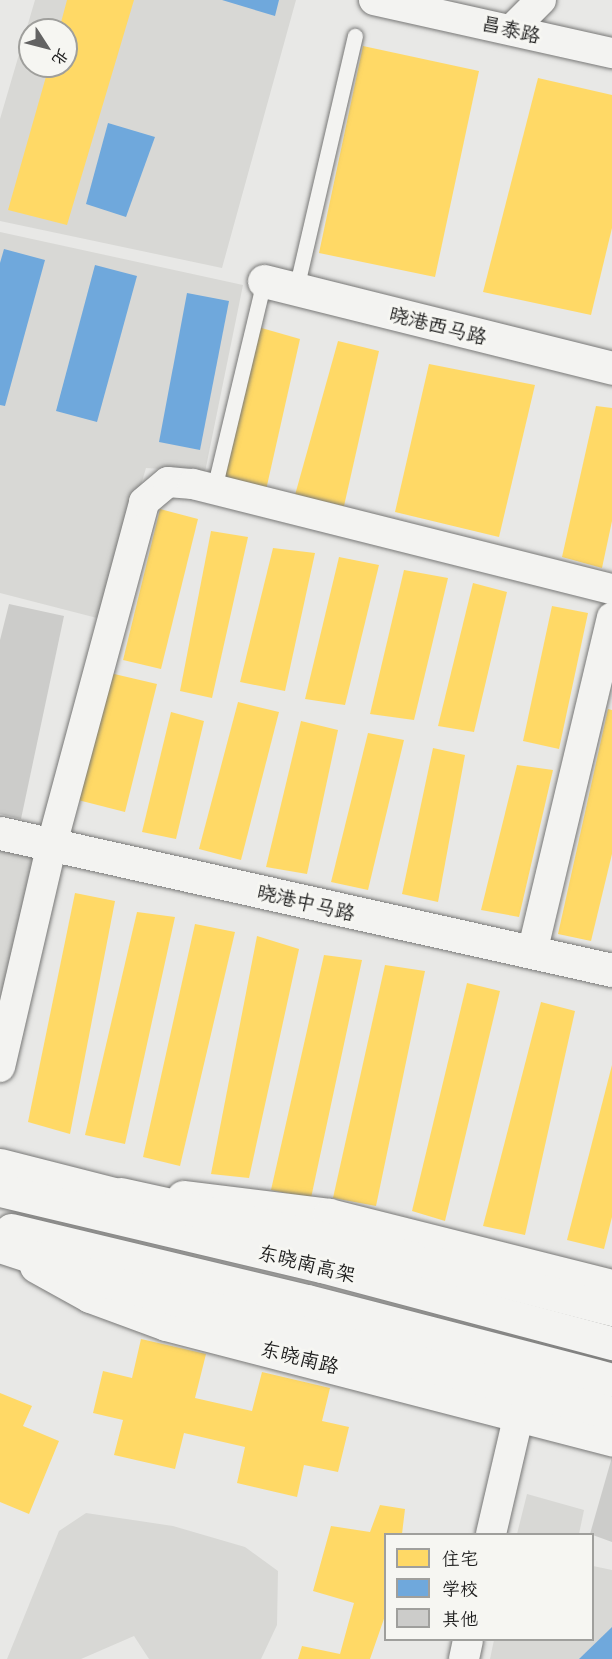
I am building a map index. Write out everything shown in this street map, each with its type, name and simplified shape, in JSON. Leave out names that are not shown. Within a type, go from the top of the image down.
[{"type":"main road","name":"晓港西马路","points":[[264,281],[612,368]]},
{"type":"main road","name":"晓港中马路","points":[[0,833],[612,970]]},
{"type":"main road","points":[[0,1165],[430,1262],[612,1309]]},
{"type":"main road","name":"东晓南高架","points":[[0,1190],[321,1266],[612,1343]]},
{"type":"main road","points":[[121,1194],[211,1198],[329,1215],[612,1286]]},
{"type":"main road","points":[[121,1194],[313,1256],[612,1332]]},
{"type":"main road","name":"东晓南高架","points":[[0,1227],[307,1300],[612,1380]]},
{"type":"main road","points":[[0,1246],[100,1279],[612,1413]]},
{"type":"main road","points":[[0,1246],[170,1275],[612,1390]]},
{"type":"main road","name":"东晓南路","points":[[0,1246],[90,1296],[166,1324],[612,1439]]},
{"type":"street","name":"昌泰路","points":[[374,0],[612,53]]},
{"type":"street","points":[[512,29],[541,0]]},
{"type":"street","points":[[0,1067],[52,844],[144,502],[168,482],[214,489],[612,589]]},
{"type":"street","points":[[532,953],[612,617]]},
{"type":"street","points":[[491,1533],[519,1414]]},
{"type":"street","points":[[464,1659],[468,1641]]},
{"type":"lane","points":[[296,289],[355,36]]},
{"type":"lane","points":[[214,489],[264,281]]},
{"type":"shaded area","points":[[35,0],[296,0],[222,268],[0,221],[0,119],[18,58],[18,78],[78,78],[78,18],[30,18]]},
{"type":"shaded area","points":[[0,232],[243,285],[205,472],[146,468],[101,619],[0,593]]},
{"type":"shaded area","points":[[0,833],[52,844],[0,1067]]},
{"type":"shaded area","points":[[527,1494],[584,1510],[579,1533],[517,1533]]},
{"type":"shaded area","points":[[86,1513],[173,1526],[245,1547],[278,1571],[277,1625],[261,1659],[149,1659],[134,1636],[81,1659],[7,1659],[59,1531]]},
{"type":"shaded area","points":[[594,1566],[612,1570],[612,1659],[490,1659],[494,1641],[594,1641]]},
{"type":"building: 住宅","points":[[67,0],[134,0],[67,225],[8,210],[46,78],[78,78],[78,18],[62,18]]},
{"type":"building: 住宅","points":[[363,46],[479,71],[435,277],[319,253]]},
{"type":"building: 住宅","points":[[538,78],[612,95],[612,228],[591,315],[483,292]]},
{"type":"building: 住宅","points":[[258,327],[300,339],[266,490],[224,478]]},
{"type":"building: 住宅","points":[[338,341],[379,351],[344,506],[295,495]]},
{"type":"building: 住宅","points":[[429,364],[535,385],[499,537],[395,512]]},
{"type":"building: 住宅","points":[[596,406],[612,408],[612,521],[602,568],[562,557]]},
{"type":"building: 住宅","points":[[160,509],[198,519],[161,669],[123,660]]},
{"type":"building: 住宅","points":[[211,531],[248,537],[212,698],[180,691]]},
{"type":"building: 住宅","points":[[273,548],[315,553],[285,691],[240,682]]},
{"type":"building: 住宅","points":[[339,557],[379,565],[345,705],[305,699]]},
{"type":"building: 住宅","points":[[404,570],[448,578],[414,720],[370,714]]},
{"type":"building: 住宅","points":[[473,583],[507,592],[474,732],[438,726]]},
{"type":"building: 住宅","points":[[552,606],[588,613],[559,749],[523,741]]},
{"type":"building: 住宅","points":[[110,673],[157,684],[125,812],[78,800]]},
{"type":"building: 住宅","points":[[238,702],[279,712],[241,860],[199,849]]},
{"type":"building: 住宅","points":[[608,709],[612,710],[612,854],[591,941],[558,934]]},
{"type":"building: 住宅","points":[[171,712],[204,721],[176,839],[142,832]]},
{"type":"building: 住宅","points":[[301,721],[338,730],[307,874],[266,867]]},
{"type":"building: 住宅","points":[[368,733],[404,740],[368,890],[331,882]]},
{"type":"building: 住宅","points":[[433,748],[465,755],[438,902],[402,894]]},
{"type":"building: 住宅","points":[[517,765],[553,770],[519,917],[481,910]]},
{"type":"building: 住宅","points":[[75,893],[115,901],[70,1134],[28,1122]]},
{"type":"building: 住宅","points":[[137,912],[175,917],[125,1144],[85,1135]]},
{"type":"building: 住宅","points":[[195,924],[235,932],[180,1166],[143,1157]]},
{"type":"building: 住宅","points":[[257,936],[299,949],[249,1178],[211,1174]]},
{"type":"building: 住宅","points":[[324,955],[362,960],[311,1198],[271,1190]]},
{"type":"building: 住宅","points":[[385,965],[425,971],[376,1206],[333,1198]]},
{"type":"building: 住宅","points":[[467,983],[500,991],[445,1221],[412,1211]]},
{"type":"building: 住宅","points":[[541,1002],[575,1011],[525,1235],[483,1226]]},
{"type":"building: 住宅","points":[[612,1065],[612,1217],[604,1249],[567,1240]]},
{"type":"building: 住宅","points":[[141,1339],[206,1354],[195,1398],[252,1411],[262,1372],[330,1388],[322,1421],[349,1427],[338,1472],[304,1465],[297,1497],[237,1483],[245,1447],[184,1433],[175,1469],[114,1455],[123,1420],[93,1413],[103,1371],[132,1378]]},
{"type":"building: 住宅","points":[[0,1393],[32,1406],[23,1426],[59,1441],[29,1514],[0,1502]]},
{"type":"building: 住宅","points":[[380,1505],[405,1509],[402,1533],[384,1533],[384,1619],[370,1659],[298,1659],[302,1646],[340,1654],[354,1603],[313,1591],[331,1526],[370,1532]]},
{"type":"building: 学校","points":[[222,0],[279,0],[275,16]]},
{"type":"building: 学校","points":[[108,123],[155,137],[126,217],[86,204]]},
{"type":"building: 学校","points":[[4,249],[45,260],[5,406],[0,405],[0,263]]},
{"type":"building: 学校","points":[[95,265],[137,276],[97,422],[56,411]]},
{"type":"building: 学校","points":[[187,293],[229,301],[200,450],[159,442]]},
{"type":"building: 学校","points":[[612,1627],[612,1659],[579,1659]]},
{"type":"building: 其他","points":[[9,604],[64,616],[21,819],[0,814],[0,640]]},
{"type":"building: 其他","points":[[612,1457],[612,1542],[590,1533]]}]
